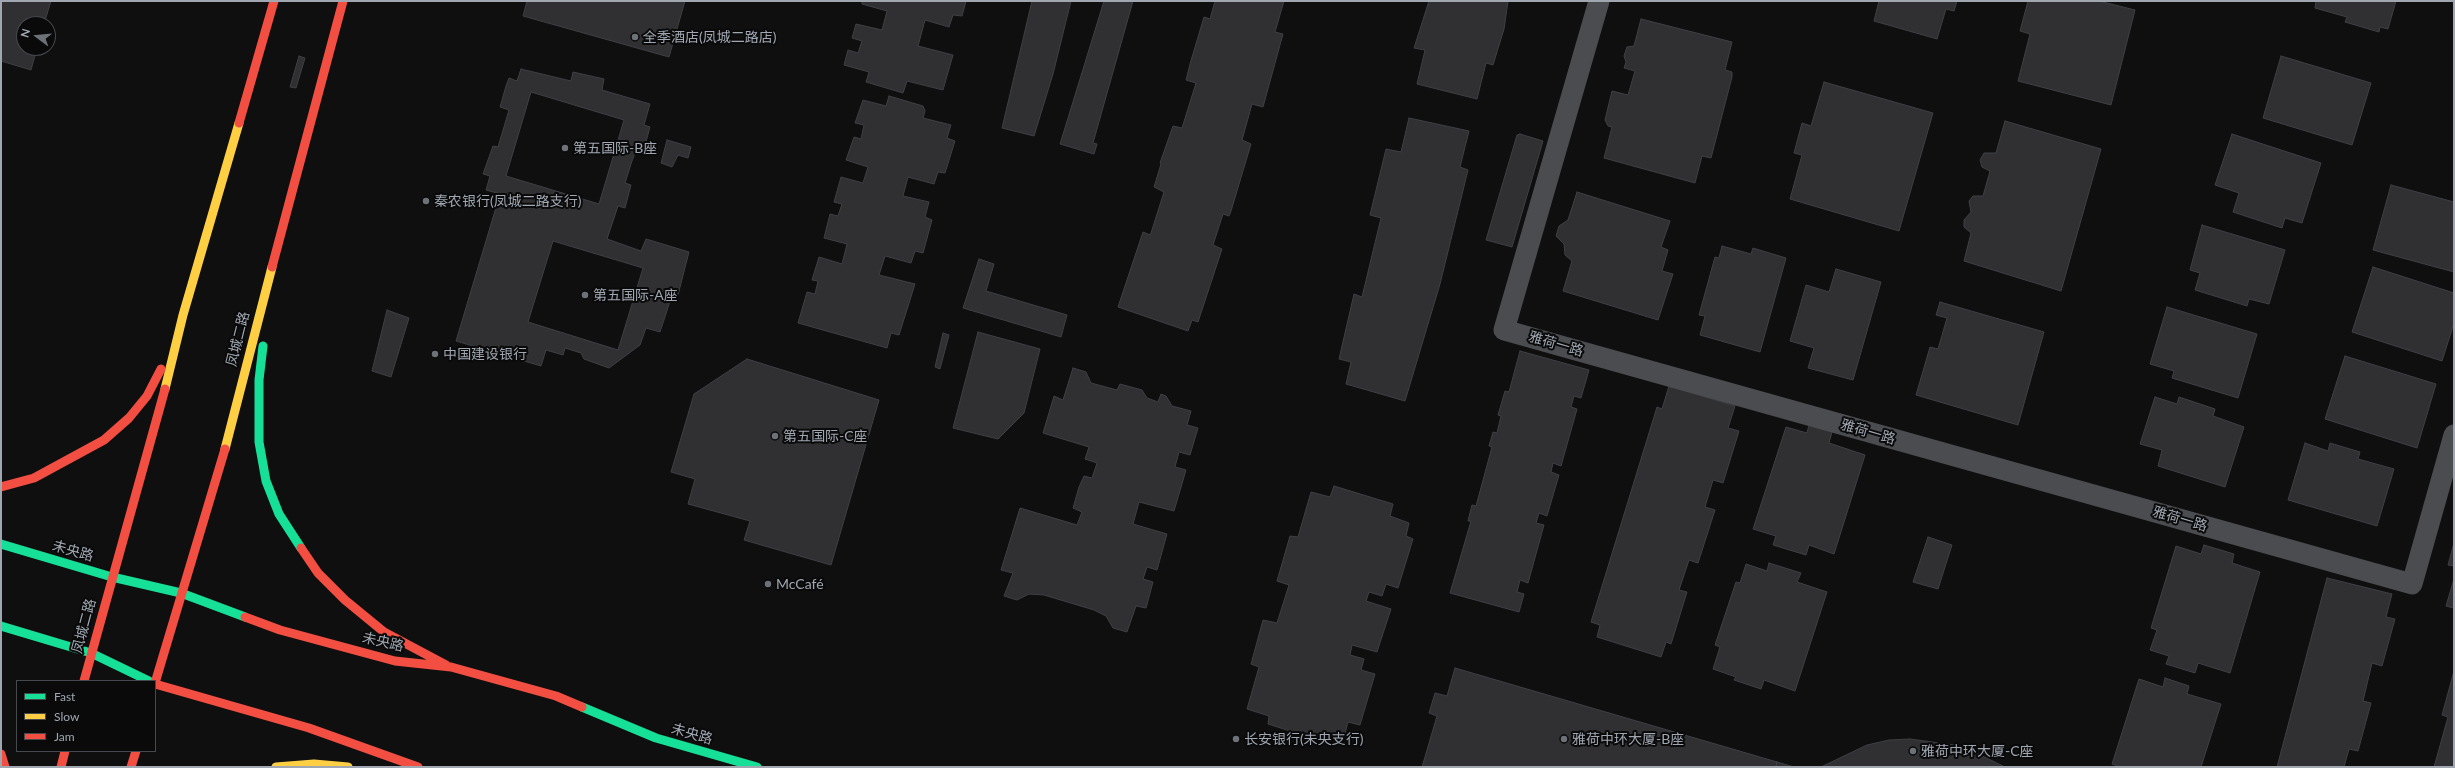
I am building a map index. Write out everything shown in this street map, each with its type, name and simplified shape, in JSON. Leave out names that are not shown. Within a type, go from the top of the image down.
[{"type":"main road","name":"凤城二路","points":[[84,680],[112,577],[156,426],[183,315],[274,1]]},
{"type":"main road","name":"凤城二路","points":[[156,680],[181,593],[214,490],[273,260],[343,1]]},
{"type":"main road","points":[[273,260],[259,380],[259,442],[266,481],[279,514],[318,573],[345,600],[384,632],[451,668]]},
{"type":"main road","points":[[1,487],[34,478],[72,460],[104,440],[129,418],[147,396],[165,360],[183,315]]},
{"type":"main road","name":"未央路","points":[[1,544],[112,577],[181,593],[280,630],[395,661],[451,668],[556,696],[656,738],[757,767]]},
{"type":"main road","points":[[1,626],[91,653],[147,680]]},
{"type":"main road","points":[[156,683],[309,728],[418,767]]},
{"type":"main road","points":[[60,767],[65,752]]},
{"type":"main road","points":[[131,767],[136,752]]},
{"type":"main road","points":[[1,754],[5,767]]},
{"type":"main road","points":[[276,767],[314,764],[348,767]]},
{"type":"lane","name":"雅荷一路","points":[[1598,1],[1504,330],[2412,584],[2454,435]]},
{"type":"building","points":[[1,1],[51,1],[46,16],[16,16],[16,56],[35,56],[31,70],[1,61]]},
{"type":"building","name":"全季酒店(凤城二路店)","points":[[527,1],[685,1],[669,57],[523,16]]},
{"type":"building","points":[[862,1],[966,1],[962,16],[953,15],[949,27],[925,20],[918,46],[953,55],[943,90],[907,81],[903,93],[866,82],[869,72],[844,65],[848,50],[858,53],[862,41],[852,38],[856,24],[882,30],[887,11],[862,4]]},
{"type":"building","points":[[1032,1],[1071,1],[1053,74],[1034,136],[1002,128]]},
{"type":"building","points":[[1104,1],[1133,1],[1093,143],[1097,144],[1094,154],[1060,144]]},
{"type":"building","points":[[1215,1],[1284,1],[1275,32],[1283,34],[1263,107],[1252,104],[1242,140],[1251,144],[1231,211],[1229,216],[1223,214],[1213,245],[1222,249],[1198,322],[1192,320],[1188,331],[1118,307],[1143,232],[1150,235],[1164,192],[1154,187],[1161,164],[1160,163],[1173,126],[1182,128],[1196,83],[1186,80],[1190,64],[1204,17],[1210,19]]},
{"type":"building","points":[[1429,1],[1508,1],[1504,29],[1493,65],[1486,63],[1477,99],[1417,84],[1425,50],[1414,48]]},
{"type":"building","points":[[1879,1],[1957,1],[1954,11],[1946,9],[1937,39],[1874,21]]},
{"type":"building","points":[[2028,1],[2099,1],[2135,10],[2111,105],[2018,81],[2030,34],[2020,31]]},
{"type":"building","points":[[2316,1],[2396,1],[2388,29],[2380,27],[2379,32],[2345,22],[2347,17],[2315,8]]},
{"type":"building","points":[[1641,19],[1732,42],[1725,70],[1732,72],[1732,77],[1711,158],[1702,156],[1695,183],[1604,158],[1612,127],[1608,126],[1605,120],[1612,91],[1628,95],[1635,71],[1624,68],[1626,62],[1624,56],[1627,47],[1634,46]]},
{"type":"building","points":[[299,56],[305,58],[296,88],[290,87]]},
{"type":"building","points":[[2281,56],[2371,83],[2352,145],[2263,118]]},
{"type":"building","points":[[521,69],[571,81],[573,72],[604,79],[602,90],[650,104],[644,125],[650,127],[644,149],[637,147],[625,183],[631,185],[625,208],[618,206],[607,239],[641,251],[646,239],[689,252],[678,295],[673,292],[660,332],[646,328],[640,345],[609,368],[584,359],[581,353],[565,348],[563,355],[546,350],[541,366],[456,341],[500,194],[486,190],[490,176],[483,174],[493,146],[498,147],[509,110],[500,107],[506,86],[509,78],[517,81]]},
{"type":"building","points":[[1824,82],[1933,113],[1899,231],[1790,199],[1802,155],[1794,153],[1802,123],[1811,126]]},
{"type":"building","name":"第五国际-B座","points":[[531,92],[624,120],[599,204],[506,176]]},
{"type":"building","points":[[889,96],[923,106],[925,111],[923,118],[951,125],[947,138],[955,141],[945,173],[938,172],[934,184],[908,177],[903,196],[929,202],[925,217],[932,220],[923,253],[915,251],[911,263],[885,256],[879,275],[915,284],[899,335],[891,333],[887,348],[798,323],[807,292],[815,294],[818,281],[812,280],[819,257],[842,264],[847,244],[824,238],[830,214],[838,216],[842,204],[834,202],[841,177],[863,183],[868,167],[846,160],[854,137],[861,139],[864,125],[855,123],[863,100],[886,106]]},
{"type":"building","points":[[1409,118],[1469,131],[1460,167],[1468,170],[1440,284],[1405,401],[1346,384],[1351,362],[1339,359],[1354,294],[1362,297],[1381,218],[1370,215],[1386,149],[1401,152]]},
{"type":"building","points":[[2005,121],[2101,149],[2061,291],[1964,261],[1971,233],[1964,227],[1964,220],[1971,212],[1969,201],[1973,196],[1983,196],[1990,171],[1982,167],[1980,160],[1984,153],[1996,153]]},
{"type":"building","points":[[1520,134],[1543,141],[1512,247],[1486,240],[1517,135]]},
{"type":"building","points":[[2232,134],[2321,163],[2302,223],[2285,218],[2282,228],[2233,212],[2239,193],[2215,185]]},
{"type":"building","points":[[667,140],[691,147],[688,158],[678,155],[672,167],[661,163]]},
{"type":"building","points":[[2391,185],[2454,202],[2454,272],[2373,250]]},
{"type":"building","points":[[1577,192],[1670,221],[1661,247],[1668,250],[1662,271],[1673,274],[1658,320],[1563,291],[1572,261],[1565,255],[1564,244],[1556,236],[1559,226],[1568,220]]},
{"type":"building","points":[[2202,225],[2285,250],[2269,304],[2249,299],[2247,306],[2195,290],[2200,273],[2190,270]]},
{"type":"building","name":"第五国际-A座","points":[[553,241],[643,268],[618,350],[528,322]]},
{"type":"building","points":[[1722,246],[1751,254],[1753,248],[1786,258],[1760,352],[1700,335],[1705,316],[1699,315],[1715,257],[1719,258]]},
{"type":"building","points":[[979,259],[994,264],[986,291],[1067,315],[1061,337],[963,308]]},
{"type":"building","points":[[2373,267],[2454,293],[2454,323],[2442,361],[2352,332]]},
{"type":"building","points":[[1836,269],[1881,282],[1853,380],[1808,368],[1814,348],[1790,341],[1806,285],[1829,292]]},
{"type":"building","points":[[1940,302],[2044,332],[2018,425],[1916,395],[1930,347],[1938,349],[1947,318],[1936,315]]},
{"type":"building","points":[[2167,307],[2257,334],[2238,398],[2172,378],[2174,371],[2150,364]]},
{"type":"building","points":[[387,310],[409,318],[391,377],[372,371]]},
{"type":"building","points":[[978,332],[1040,349],[1024,413],[998,439],[953,428]]},
{"type":"building","points":[[943,333],[949,335],[940,369],[935,367]]},
{"type":"building","points":[[1520,351],[1589,370],[1581,398],[1574,396],[1571,407],[1577,409],[1561,466],[1553,463],[1551,472],[1559,475],[1547,516],[1539,513],[1536,523],[1544,525],[1528,583],[1520,580],[1517,592],[1524,594],[1519,612],[1450,593],[1471,521],[1468,521],[1472,505],[1476,506],[1492,447],[1489,446],[1493,432],[1497,433],[1501,416],[1498,415],[1505,391],[1509,392]]},
{"type":"building","points":[[2345,356],[2436,384],[2417,448],[2325,419]]},
{"type":"building","name":"第五国际-C座","points":[[747,359],[879,400],[831,565],[744,540],[750,521],[688,504],[695,479],[671,472],[694,394]]},
{"type":"building","points":[[1073,368],[1086,372],[1091,383],[1117,390],[1120,384],[1142,390],[1147,398],[1158,402],[1161,394],[1166,396],[1172,406],[1191,411],[1187,425],[1198,428],[1190,455],[1179,452],[1175,467],[1186,470],[1174,511],[1139,502],[1133,524],[1167,534],[1157,570],[1147,567],[1143,579],[1153,582],[1146,608],[1136,606],[1127,632],[1113,628],[1106,616],[1094,610],[1044,595],[1029,594],[1017,600],[1004,596],[1013,573],[1001,570],[1020,508],[1077,525],[1082,512],[1073,508],[1079,487],[1084,476],[1092,478],[1097,463],[1085,459],[1089,447],[1043,433],[1054,396],[1063,400]]},
{"type":"building","points":[[1669,386],[1735,406],[1728,428],[1739,431],[1723,483],[1713,480],[1705,507],[1715,510],[1698,563],[1689,560],[1679,590],[1687,592],[1671,644],[1666,642],[1661,657],[1597,637],[1600,625],[1591,622],[1657,407],[1662,409]]},
{"type":"building","points":[[2155,397],[2177,404],[2179,397],[2215,409],[2213,416],[2244,427],[2225,487],[2158,466],[2162,450],[2140,444]]},
{"type":"building","points":[[1809,425],[1832,432],[1829,443],[1865,455],[1834,554],[1809,545],[1806,555],[1773,545],[1776,536],[1753,529],[1786,427],[1807,433]]},
{"type":"building","points":[[2305,443],[2328,451],[2330,443],[2360,452],[2358,459],[2394,469],[2377,526],[2288,500]]},
{"type":"building","points":[[1334,486],[1393,504],[1390,516],[1409,523],[1406,536],[1413,539],[1398,588],[1386,584],[1382,596],[1369,592],[1366,601],[1391,609],[1377,652],[1352,645],[1350,655],[1364,659],[1361,670],[1375,674],[1360,725],[1348,722],[1344,737],[1327,732],[1325,742],[1268,724],[1269,716],[1247,709],[1259,667],[1251,664],[1263,620],[1277,623],[1289,585],[1277,581],[1290,536],[1298,537],[1311,492],[1330,497]]},
{"type":"building","points":[[1928,537],[1952,545],[1938,589],[1913,582]]},
{"type":"building","points":[[2454,543],[2454,566],[2448,565]]},
{"type":"building","points":[[2204,545],[2234,554],[2232,563],[2260,572],[2230,673],[2198,663],[2195,673],[2166,664],[2169,656],[2150,650],[2157,630],[2151,628],[2176,546],[2201,554]]},
{"type":"building","points":[[1769,563],[1801,573],[1797,582],[1827,592],[1795,691],[1764,680],[1761,689],[1734,680],[1736,677],[1713,669],[1720,647],[1715,645],[1736,582],[1740,583],[1746,564],[1767,571]]},
{"type":"building","points":[[2327,578],[2392,594],[2386,617],[2395,619],[2382,666],[2372,663],[2363,701],[2371,703],[2358,751],[2349,749],[2344,767],[2277,767]]},
{"type":"building","points":[[2454,579],[2454,608],[2446,606]]},
{"type":"building","name":"雅荷中环大厦-B座","points":[[1455,668],[1777,762],[1776,767],[1422,767],[1437,716],[1429,713],[1435,693],[1447,696]]},
{"type":"building","points":[[2454,671],[2454,767],[2434,767],[2448,717],[2442,715]]},
{"type":"building","points":[[2165,678],[2189,686],[2187,694],[2221,704],[2201,767],[2120,767],[2112,764],[2139,679],[2163,687]]},
{"type":"building","name":"雅荷中环大厦-C座","points":[[1910,739],[1962,746],[2005,767],[1821,767],[1867,745],[1889,740]]},
{"type":"building","points":[[1777,762],[1794,767],[1776,767]]},
{"type":"traffic: fast","points":[[263,346],[259,380],[259,442],[266,481],[279,514],[301,548]]},
{"type":"traffic: fast","points":[[1,544],[112,577],[181,593],[245,617]]},
{"type":"traffic: fast","points":[[1,626],[91,653],[147,680]]},
{"type":"traffic: fast","points":[[582,707],[656,738],[757,767]]},
{"type":"traffic: slow","points":[[165,389],[183,315],[239,123]]},
{"type":"traffic: slow","points":[[225,449],[272,267]]},
{"type":"traffic: slow","points":[[276,767],[314,764],[348,767]]},
{"type":"traffic: jam","points":[[239,123],[274,1]]},
{"type":"traffic: jam","points":[[272,267],[343,1]]},
{"type":"traffic: jam","points":[[1,487],[34,478],[104,440],[129,418],[147,396],[161,369]]},
{"type":"traffic: jam","points":[[84,680],[165,389]]},
{"type":"traffic: jam","points":[[156,680],[225,449]]},
{"type":"traffic: jam","points":[[301,548],[318,573],[345,600],[384,632],[446,665]]},
{"type":"traffic: jam","points":[[245,617],[280,630],[395,661],[451,667],[556,696],[582,707]]},
{"type":"traffic: jam","points":[[156,684],[309,728],[418,767]]},
{"type":"traffic: jam","points":[[61,767],[65,752]]},
{"type":"traffic: jam","points":[[131,767],[136,752]]},
{"type":"traffic: jam","points":[[1,754],[5,767]]},
{"type":"place","name":"全季酒店(凤城二路店)","points":[[635,37]]},
{"type":"place","name":"第五国际-B座","points":[[565,148]]},
{"type":"place","name":"秦农银行(凤城二路支行)","points":[[426,201]]},
{"type":"place","name":"第五国际-A座","points":[[585,295]]},
{"type":"place","name":"中国建设银行","points":[[435,354]]},
{"type":"place","name":"第五国际-C座","points":[[775,436]]},
{"type":"place","name":"McCafé","points":[[768,584]]},
{"type":"place","name":"长安银行(未央支行)","points":[[1236,739]]},
{"type":"place","name":"雅荷中环大厦-B座","points":[[1564,739]]},
{"type":"place","name":"雅荷中环大厦-C座","points":[[1913,751]]}]
